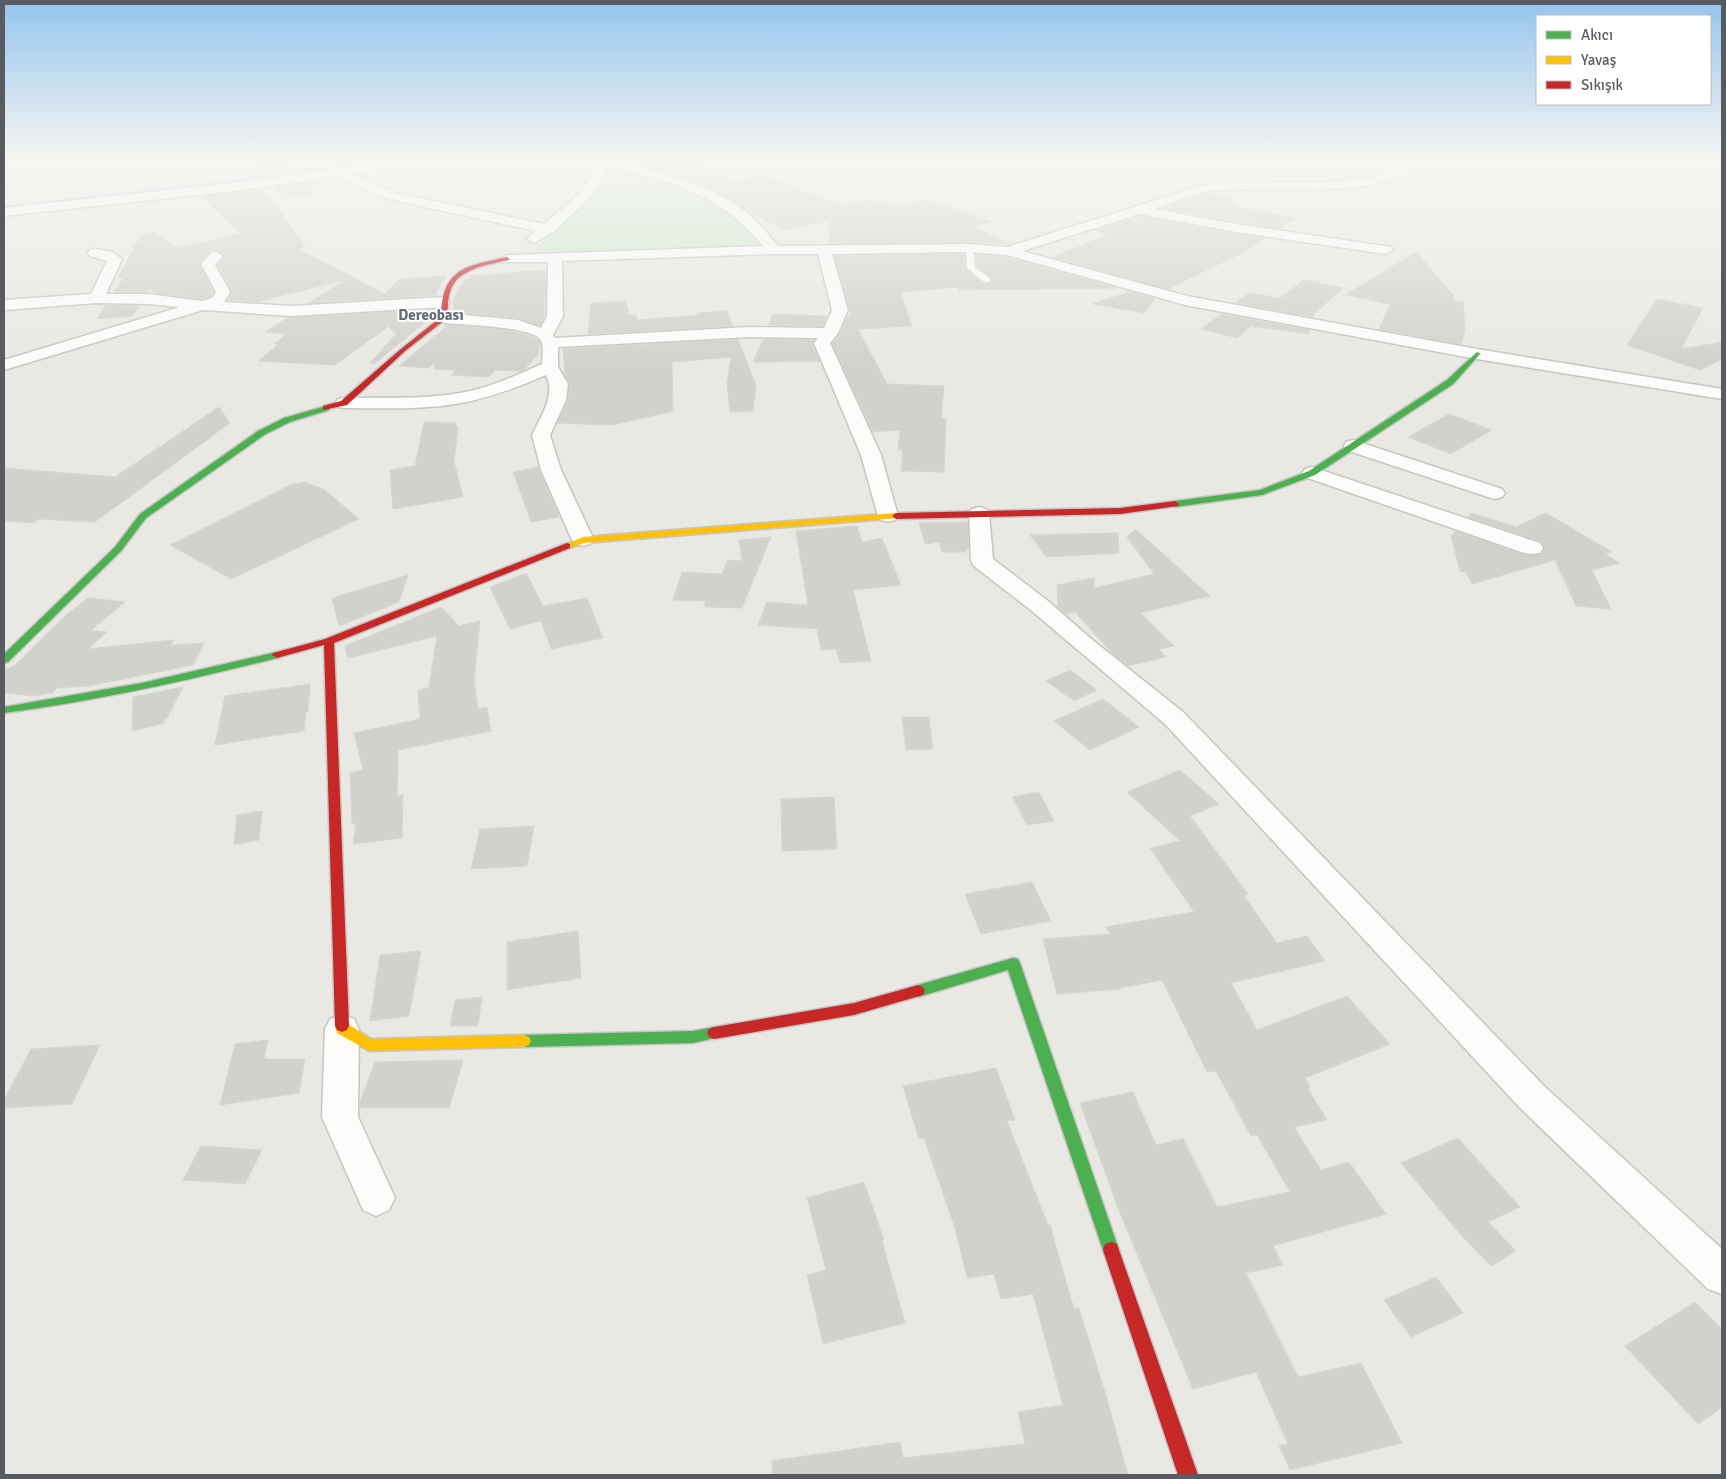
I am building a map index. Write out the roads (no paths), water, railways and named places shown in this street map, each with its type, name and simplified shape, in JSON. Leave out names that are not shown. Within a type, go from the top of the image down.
[{"type":"street","points":[[538,227],[548,229]]},
{"type":"street","points":[[754,227],[774,250]]},
{"type":"street","points":[[1008,251],[1039,238],[1079,227]]},
{"type":"street","points":[[1231,227],[1386,250]]},
{"type":"street","points":[[507,259],[548,229]]},
{"type":"street","points":[[344,403],[403,350],[443,310],[448,286],[457,274],[474,266],[507,259],[774,250],[969,248],[1008,251],[1186,300],[1477,354],[1722,394]]},
{"type":"street","points":[[824,250],[840,310],[830,333],[822,343],[871,455],[888,516]]},
{"type":"street","points":[[95,253],[116,259],[96,298]]},
{"type":"street","points":[[4,365],[207,306],[217,301],[223,292],[221,282],[210,270],[208,264],[216,256]]},
{"type":"street","points":[[555,258],[554,316],[547,339],[550,367],[558,384],[557,400],[541,435],[551,470],[583,540]]},
{"type":"street","points":[[4,305],[96,298],[148,298],[207,306],[292,311],[443,310],[518,325],[547,339],[749,332],[830,333]]},
{"type":"street","points":[[4,710],[57,702],[227,668],[329,641],[583,540],[888,516],[1120,511],[1262,492],[1312,473],[1450,382],[1477,354]]},
{"type":"street","points":[[4,660],[118,549],[143,516],[261,433],[287,420],[344,403],[417,402],[470,396],[510,385],[550,367]]},
{"type":"street","points":[[1353,446],[1495,493]]},
{"type":"street","points":[[1312,473],[1532,548]]},
{"type":"street","points":[[979,513],[982,561],[1040,606],[1174,718],[1532,1097],[1722,1276]]},
{"type":"street","points":[[329,641],[342,1029],[340,1117],[376,1198]]},
{"type":"street","points":[[342,1029],[368,1045],[692,1037],[854,1008],[1013,963],[1188,1475]]},
{"type":"lane","points":[[969,248],[971,268],[986,280]]},
{"type":"district","name":"Dereobası","points":[[431,315]]}]
